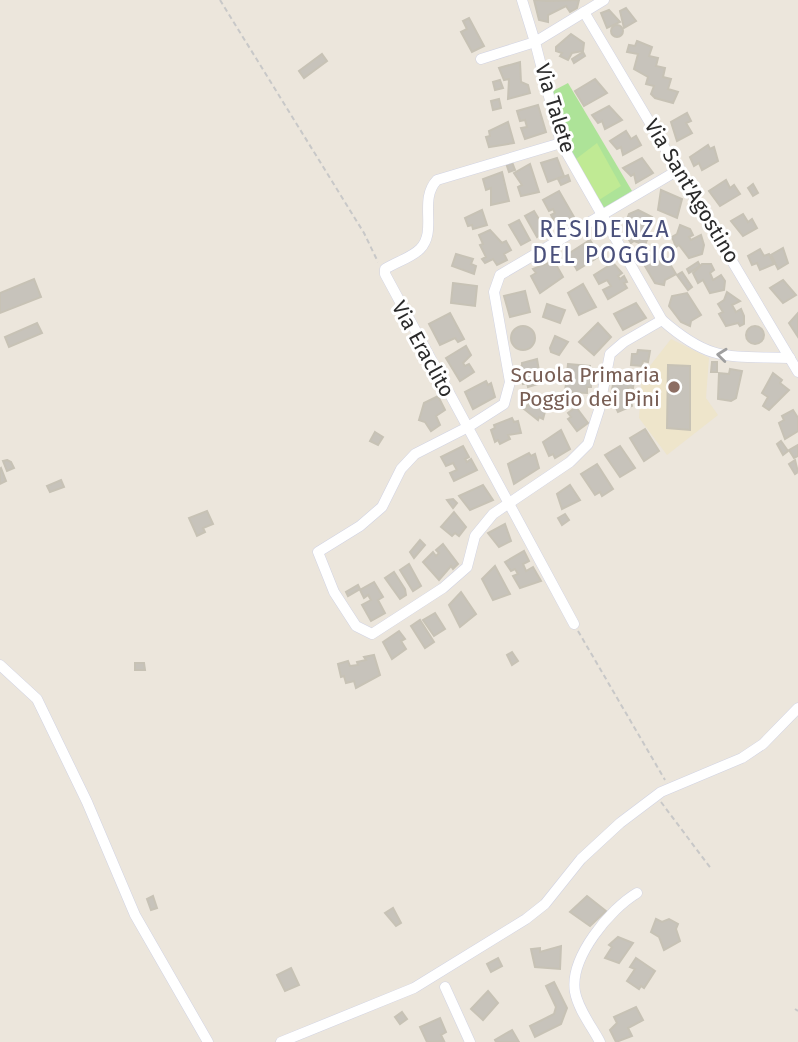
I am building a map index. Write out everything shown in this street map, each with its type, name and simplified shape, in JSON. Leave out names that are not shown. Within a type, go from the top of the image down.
[{"type":"street","points":[[481,59],[535,42],[522,0]]},
{"type":"street","name":"Via Talete","points":[[604,0],[535,42],[561,143],[662,320],[686,341],[711,354],[790,358]]},
{"type":"street","name":"Via Sant'Agostino","points":[[584,12],[680,169],[798,372]]},
{"type":"street","points":[[385,270],[423,246],[426,238],[428,193],[437,180],[561,143]]},
{"type":"street","points":[[662,320],[624,342],[610,354],[599,410],[588,444],[570,461],[493,514],[475,537],[467,567],[443,588],[372,634],[356,626],[334,592],[318,552],[360,526],[382,507],[401,469],[415,454],[468,428],[504,404],[510,382],[494,292],[499,275],[680,169]]},
{"type":"street","name":"Via Eraclito","points":[[385,270],[386,281],[574,624]]},
{"type":"street","points":[[0,665],[37,699],[71,767],[135,915],[208,1042]]},
{"type":"street","points":[[281,1042],[414,988],[526,919],[545,904],[581,859],[657,796],[743,758],[763,744],[798,708]]},
{"type":"street","points":[[600,1042],[575,992],[578,962],[587,944],[626,899],[637,893]]},
{"type":"street","points":[[445,987],[470,1042]]},
{"type":"path","points":[[220,0],[385,270]]},
{"type":"path","points":[[574,624],[670,788]]},
{"type":"path","points":[[657,796],[712,870]]},
{"type":"shaded area","name":"Scuola Primaria Poggio dei Pini","points":[[671,339],[709,358],[706,398],[718,415],[667,455],[639,418],[642,376]]},
{"type":"green space","points":[[568,83],[632,191],[601,210],[563,139],[551,92]]},
{"type":"green space","points":[[597,143],[621,186],[599,200],[576,159]]},
{"type":"building","points":[[534,0],[579,0],[577,8],[570,12],[566,6],[548,15],[548,22],[539,20]]},
{"type":"building","points":[[626,8],[636,21],[624,28],[620,11]]},
{"type":"building","points":[[609,10],[620,22],[607,28],[601,13]]},
{"type":"building","points":[[469,18],[484,46],[472,52],[461,32],[467,29],[463,21]]},
{"type":"building","points":[[612,26],[622,26],[622,36],[612,36]]},
{"type":"building","points":[[571,34],[584,43],[583,51],[572,53],[568,60],[560,56],[562,53],[556,51],[556,47]]},
{"type":"building","points":[[637,41],[652,47],[649,56],[658,58],[656,66],[665,68],[663,77],[671,79],[668,89],[678,92],[673,103],[655,98],[651,94],[654,86],[646,84],[648,77],[634,69],[638,54],[627,52],[629,45],[635,46]]},
{"type":"building","points":[[583,52],[585,56],[574,63],[572,59]]},
{"type":"building","points":[[322,54],[327,61],[304,78],[299,71]]},
{"type":"building","points":[[520,62],[521,82],[528,85],[530,93],[508,99],[509,79],[504,80],[499,68]]},
{"type":"building","points":[[595,79],[607,93],[584,106],[575,91]]},
{"type":"building","points":[[500,80],[503,88],[495,90],[493,82]]},
{"type":"building","points":[[499,99],[501,108],[493,110],[491,101]]},
{"type":"building","points":[[538,105],[546,132],[525,139],[521,128],[527,127],[525,120],[520,121],[517,111]]},
{"type":"building","points":[[609,106],[622,120],[605,129],[602,121],[598,123],[592,115]]},
{"type":"building","points":[[687,113],[691,121],[686,123],[692,133],[677,141],[671,122]]},
{"type":"building","points":[[508,122],[514,143],[489,147],[486,137],[490,136],[489,131]]},
{"type":"building","points":[[626,131],[631,139],[636,136],[641,145],[623,155],[621,147],[617,149],[610,141]]},
{"type":"building","points":[[708,145],[710,149],[714,147],[718,161],[702,170],[699,163],[694,166],[690,157]]},
{"type":"building","points":[[557,158],[564,176],[548,182],[541,163]]},
{"type":"building","points":[[642,158],[653,173],[636,183],[634,174],[631,176],[623,168]]},
{"type":"building","points":[[512,162],[515,170],[509,172],[506,163]]},
{"type":"building","points":[[530,164],[539,192],[521,196],[518,187],[522,185],[514,173]]},
{"type":"building","points":[[502,172],[509,201],[491,205],[491,188],[486,190],[483,179]]},
{"type":"building","points":[[568,175],[570,181],[561,185],[558,179]]},
{"type":"building","points":[[726,180],[730,188],[734,185],[740,194],[720,206],[709,191]]},
{"type":"building","points":[[753,184],[758,193],[753,196],[748,188]]},
{"type":"building","points":[[661,190],[682,199],[677,218],[658,210]]},
{"type":"building","points":[[559,191],[574,217],[556,224],[551,215],[555,213],[553,209],[549,211],[543,200]]},
{"type":"building","points":[[482,210],[487,225],[473,229],[472,225],[468,226],[465,218]]},
{"type":"building","points":[[638,210],[652,217],[645,233],[649,235],[645,245],[634,241],[631,243],[625,233],[632,224],[626,222],[629,214]]},
{"type":"building","points":[[534,211],[546,231],[537,237],[525,216]]},
{"type":"building","points":[[743,214],[748,222],[752,219],[757,228],[743,236],[731,221]]},
{"type":"building","points":[[519,220],[530,240],[521,245],[509,225]]},
{"type":"building","points":[[680,225],[690,229],[693,235],[689,237],[691,240],[701,235],[704,245],[702,254],[689,258],[679,245],[676,247],[672,237],[677,234]]},
{"type":"building","points":[[490,230],[502,243],[506,241],[511,250],[504,254],[507,260],[497,265],[493,259],[485,263],[482,259],[486,257],[479,235]]},
{"type":"building","points":[[590,240],[600,256],[577,270],[568,254]]},
{"type":"building","points":[[783,248],[788,263],[778,269],[771,255]]},
{"type":"building","points":[[760,249],[764,256],[769,254],[774,264],[760,270],[757,263],[752,265],[748,256]]},
{"type":"building","points":[[662,251],[676,274],[665,280],[664,285],[655,283],[645,266],[646,258]]},
{"type":"building","points":[[456,254],[473,259],[471,264],[476,266],[474,274],[452,266]]},
{"type":"building","points":[[554,261],[563,277],[540,293],[531,276],[536,273],[533,269]]},
{"type":"building","points":[[698,262],[700,266],[689,273],[687,269]]},
{"type":"building","points":[[613,263],[622,273],[618,276],[620,279],[624,276],[627,288],[608,299],[603,290],[611,286],[607,280],[599,284],[594,275]]},
{"type":"building","points":[[702,264],[711,264],[714,270],[710,273],[713,280],[721,275],[725,281],[724,290],[710,293],[703,280],[698,283],[693,273]]},
{"type":"building","points":[[682,272],[692,287],[688,290],[677,275]]},
{"type":"building","points":[[34,279],[41,297],[0,313],[0,293]]},
{"type":"building","points":[[783,280],[796,295],[783,303],[770,288]]},
{"type":"building","points":[[453,283],[477,286],[475,306],[451,303]]},
{"type":"building","points":[[583,284],[596,307],[579,315],[568,293]]},
{"type":"building","points":[[525,291],[530,312],[510,317],[504,296]]},
{"type":"building","points":[[727,292],[740,301],[732,305],[736,312],[741,309],[744,316],[744,324],[740,326],[738,323],[726,326],[719,314],[723,312],[718,304],[724,300]]},
{"type":"building","points":[[687,293],[701,315],[691,321],[690,326],[681,322],[669,306],[672,296]]},
{"type":"building","points":[[636,303],[646,318],[623,330],[614,314]]},
{"type":"building","points":[[547,304],[565,310],[560,323],[543,317]]},
{"type":"building","points":[[450,313],[464,339],[458,342],[455,338],[440,345],[429,324]]},
{"type":"building","points":[[798,313],[798,337],[789,323]]},
{"type":"building","points":[[37,323],[42,333],[9,347],[5,337]]},
{"type":"building","points":[[598,323],[611,337],[594,355],[579,342]]},
{"type":"building","points":[[523,326],[534,333],[535,338],[528,349],[523,350],[512,343],[511,338],[518,327]]},
{"type":"building","points":[[755,326],[761,329],[764,335],[761,341],[755,344],[749,341],[746,335],[749,329]]},
{"type":"building","points":[[555,336],[568,342],[559,355],[551,352],[550,348]]},
{"type":"building","points":[[466,346],[471,355],[463,363],[465,366],[469,364],[474,372],[460,381],[446,358]]},
{"type":"building","points":[[638,350],[650,351],[648,362],[643,361],[642,366],[631,365],[632,354],[637,354]]},
{"type":"building","points":[[537,359],[541,383],[528,387],[527,383],[523,384],[518,368],[522,363]]},
{"type":"building","points":[[712,362],[717,362],[717,372],[711,372]]},
{"type":"building","points":[[568,364],[590,366],[591,387],[587,387],[587,393],[565,392]]},
{"type":"building","points":[[668,365],[690,366],[690,430],[667,428]]},
{"type":"building","points":[[730,369],[742,371],[736,398],[731,401],[718,399],[719,373],[729,374]]},
{"type":"building","points":[[615,371],[635,374],[633,388],[628,387],[632,406],[618,412],[611,397]]},
{"type":"building","points":[[773,373],[789,390],[769,410],[763,406],[768,397],[762,393]]},
{"type":"building","points":[[486,381],[488,385],[491,383],[495,397],[473,409],[465,392]]},
{"type":"building","points":[[438,396],[445,410],[436,416],[440,425],[431,431],[425,422],[419,420],[424,403]]},
{"type":"building","points":[[535,398],[547,404],[543,419],[539,417],[538,420],[524,409]]},
{"type":"building","points":[[576,407],[588,423],[577,431],[568,419],[571,417],[568,413]]},
{"type":"building","points":[[793,410],[798,418],[798,431],[785,439],[779,423],[784,420],[782,416]]},
{"type":"building","points":[[512,418],[514,422],[518,421],[521,433],[508,435],[510,439],[500,444],[498,440],[495,442],[491,430],[495,428],[494,425]]},
{"type":"building","points":[[645,429],[659,451],[644,461],[630,438]]},
{"type":"building","points":[[561,430],[570,449],[555,458],[553,454],[549,456],[543,442]]},
{"type":"building","points":[[375,432],[383,437],[378,445],[370,441]]},
{"type":"building","points":[[781,441],[788,451],[783,455],[777,444]]},
{"type":"building","points":[[798,445],[798,456],[794,458],[789,450]]},
{"type":"building","points":[[463,446],[469,457],[465,459],[467,462],[471,459],[477,470],[454,481],[450,473],[457,470],[453,463],[446,466],[441,457]]},
{"type":"building","points":[[620,446],[635,468],[620,477],[605,455]]},
{"type":"building","points":[[529,453],[531,456],[535,454],[539,468],[514,484],[508,464]]},
{"type":"building","points":[[7,460],[14,468],[7,471],[3,461]]},
{"type":"building","points":[[795,460],[798,472],[795,474],[789,464]]},
{"type":"building","points":[[597,464],[613,489],[602,496],[600,492],[595,495],[581,474]]},
{"type":"building","points":[[0,469],[6,481],[0,484]]},
{"type":"building","points":[[61,480],[64,487],[50,492],[47,486]]},
{"type":"building","points":[[483,485],[493,500],[470,510],[459,496]]},
{"type":"building","points":[[570,485],[580,500],[562,509],[557,494]]},
{"type":"building","points":[[453,499],[457,503],[453,508],[447,500]]},
{"type":"building","points":[[207,511],[213,524],[203,528],[205,532],[197,536],[189,518]]},
{"type":"building","points":[[454,512],[466,527],[459,536],[455,533],[452,536],[441,527]]},
{"type":"building","points":[[565,514],[569,520],[562,525],[558,518]]},
{"type":"building","points":[[505,524],[511,541],[499,547],[488,533]]},
{"type":"building","points":[[420,540],[425,545],[414,558],[410,552]]},
{"type":"building","points":[[443,544],[458,564],[453,569],[451,566],[439,580],[423,562],[433,552],[436,556],[439,553],[436,550]]},
{"type":"building","points":[[524,551],[529,561],[523,564],[526,571],[533,567],[541,581],[520,588],[513,576],[518,574],[515,569],[511,571],[505,562]]},
{"type":"building","points":[[409,564],[421,586],[413,591],[400,570]]},
{"type":"building","points":[[495,566],[510,594],[493,600],[482,579]]},
{"type":"building","points":[[394,572],[405,589],[406,595],[400,599],[385,578]]},
{"type":"building","points":[[374,582],[383,597],[378,600],[385,613],[371,621],[362,605],[371,600],[368,595],[364,598],[360,590]]},
{"type":"building","points":[[358,585],[360,589],[348,596],[346,592]]},
{"type":"building","points":[[461,592],[476,614],[460,627],[449,605]]},
{"type":"building","points":[[435,613],[445,629],[434,636],[423,620]]},
{"type":"building","points":[[420,620],[434,642],[425,648],[411,626]]},
{"type":"building","points":[[399,631],[405,639],[401,641],[406,649],[392,659],[383,642]]},
{"type":"building","points":[[512,652],[518,661],[512,665],[507,655]]},
{"type":"building","points":[[374,655],[380,675],[356,688],[354,681],[346,683],[344,676],[341,677],[338,664],[348,661],[350,666],[358,665],[357,662],[366,660],[364,657]]},
{"type":"building","points":[[135,663],[144,663],[145,670],[135,670]]},
{"type":"building","points":[[153,896],[157,908],[151,910],[147,899]]},
{"type":"building","points":[[587,896],[606,911],[590,926],[570,912]]},
{"type":"building","points":[[393,908],[401,923],[396,926],[385,913]]},
{"type":"building","points":[[656,919],[662,922],[669,919],[678,924],[676,929],[680,941],[664,950],[659,937],[651,932]]},
{"type":"building","points":[[618,937],[633,943],[619,963],[605,958],[612,947],[609,945]]},
{"type":"building","points":[[561,946],[560,969],[535,967],[531,949],[540,948],[540,952]]},
{"type":"building","points":[[498,958],[502,966],[491,972],[487,964]]},
{"type":"building","points":[[636,958],[655,971],[644,988],[641,986],[639,989],[627,981],[635,969],[630,967]]},
{"type":"building","points":[[291,968],[299,985],[285,991],[277,975]]},
{"type":"building","points":[[554,982],[567,1008],[561,1024],[535,1037],[530,1026],[554,1014],[556,1007],[546,986]]},
{"type":"building","points":[[488,991],[498,1003],[483,1020],[471,1009]]},
{"type":"building","points":[[636,1007],[643,1020],[628,1028],[632,1036],[616,1042],[610,1030],[617,1023],[614,1017]]},
{"type":"building","points":[[402,1012],[407,1019],[400,1024],[395,1017]]},
{"type":"building","points":[[440,1018],[446,1032],[441,1035],[444,1041],[427,1042],[420,1027]]},
{"type":"building","points":[[512,1030],[519,1042],[496,1042],[495,1040]]},
{"type":"place","name":"Scuola Primaria Poggio dei Pini","points":[[674,387]]},
{"type":"district","name":"RESIDENZA DEL POGGIO","points":[[605,242]]}]
